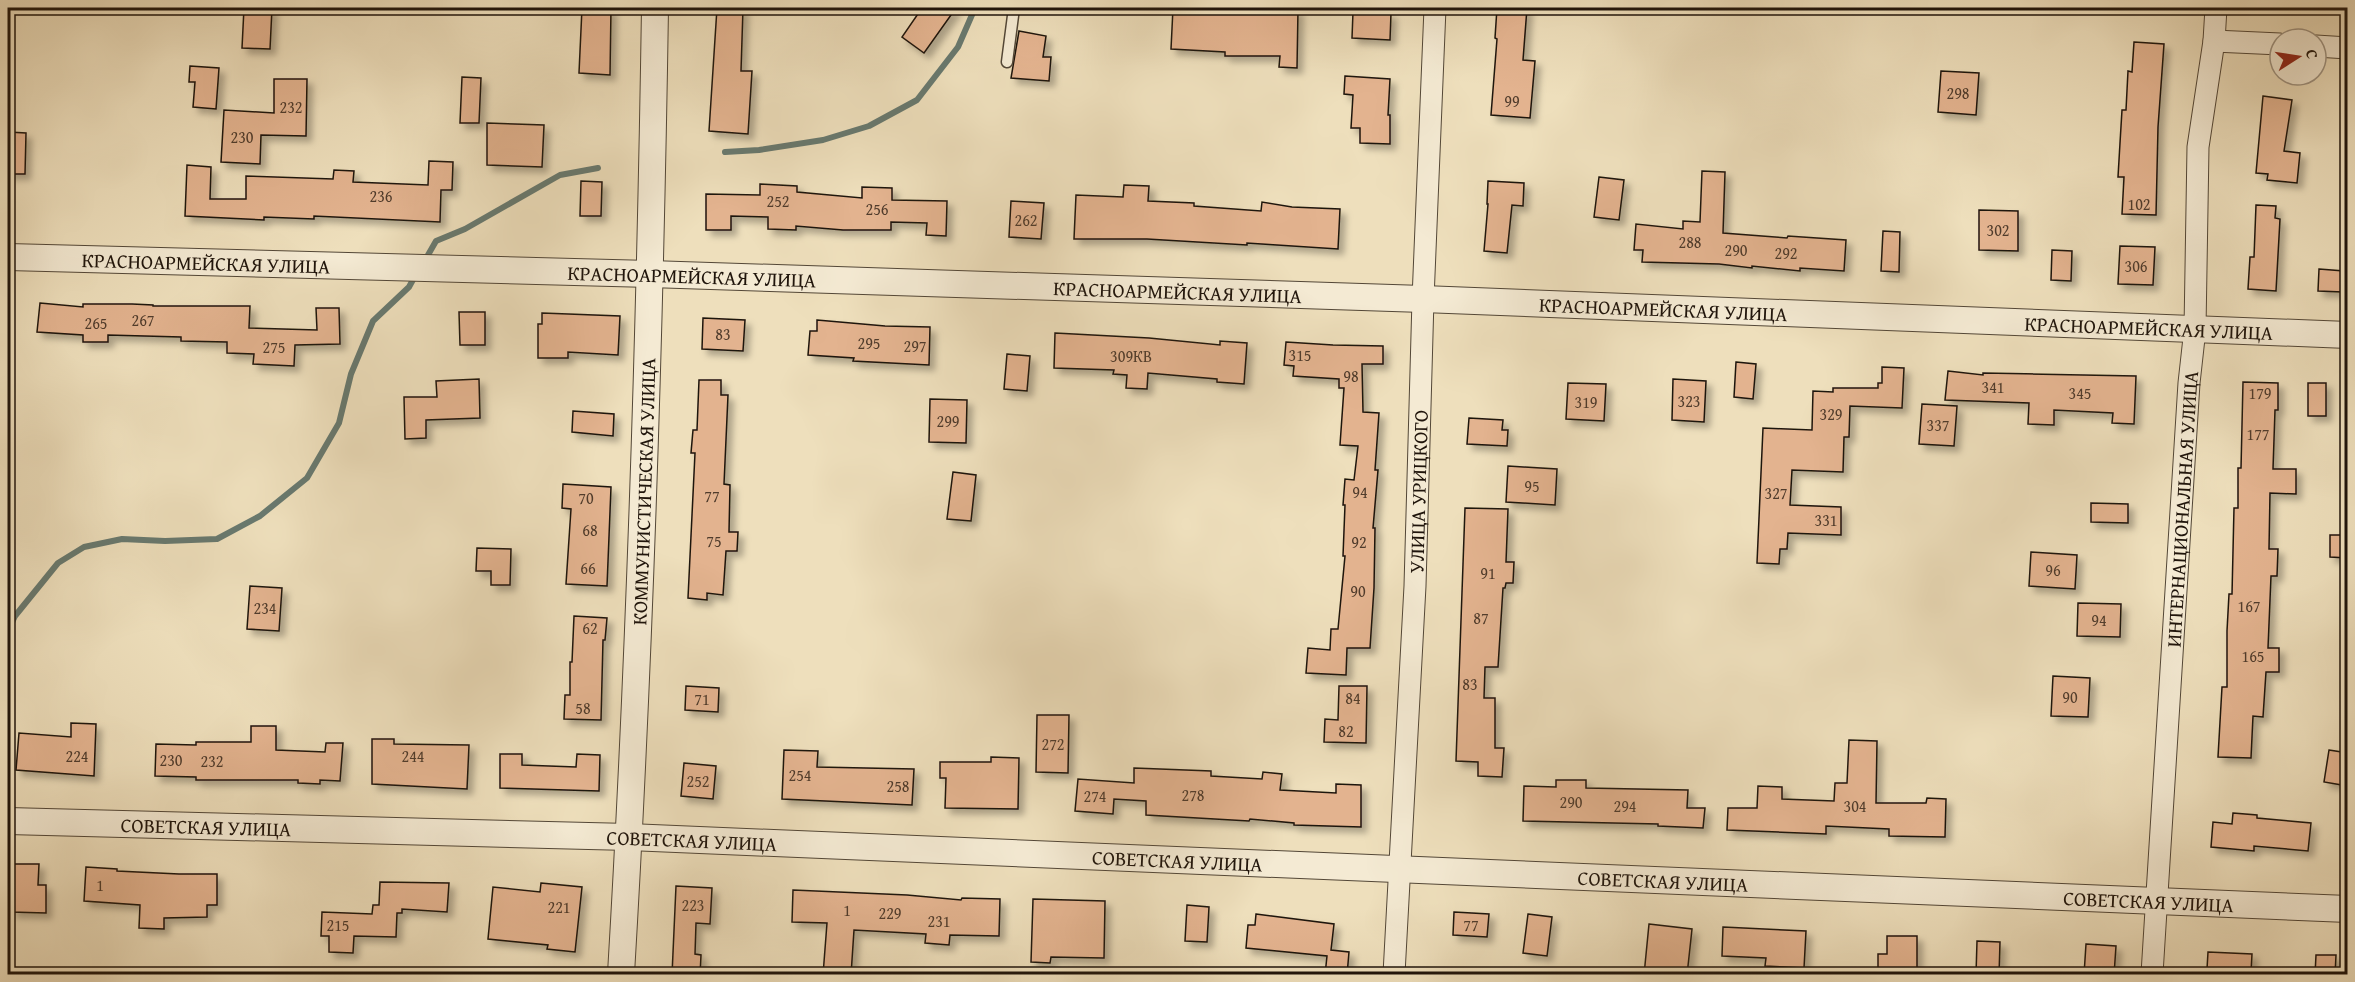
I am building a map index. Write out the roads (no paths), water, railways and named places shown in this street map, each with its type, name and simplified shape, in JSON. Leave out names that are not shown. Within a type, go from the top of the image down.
[{"type":"street","name":"КОММУНИСТИЧЕСКАЯ УЛИЦА","points":[[621,975],[630,837],[650,274],[654,8]]},
{"type":"street","name":"УЛИЦА УРИЦКОГО","points":[[1394,975],[1415,586],[1423,299],[1435,8]]},
{"type":"street","name":"ИНТЕРНАЦИОНАЛЬНАЯ УЛИЦА","points":[[2152,975],[2189,383],[2195,329],[2198,147],[2214,41],[2216,8]]},
{"type":"street","points":[[2214,41],[2268,43]]},
{"type":"street","points":[[2328,47],[2348,48]]},
{"type":"street","name":"КРАСНОАРМЕЙСКАЯ УЛИЦА","points":[[8,257],[650,274],[1423,299],[2348,335]]},
{"type":"street","name":"СОВЕТСКАЯ УЛИЦА","points":[[8,821],[630,837],[2348,909]]},
{"type":"lane","points":[[1007,62],[1014,8]]},
{"type":"waterway","points":[[725,152],[759,150],[823,140],[869,126],[917,100],[958,47],[975,8]]},
{"type":"waterway","points":[[424,262],[436,241],[465,229],[560,175],[598,168]]},
{"type":"waterway","points":[[8,631],[15,616],[58,563],[84,547],[122,539],[165,541],[217,539],[260,516],[307,478],[339,423],[351,374],[373,321],[409,287],[415,276]]}]
